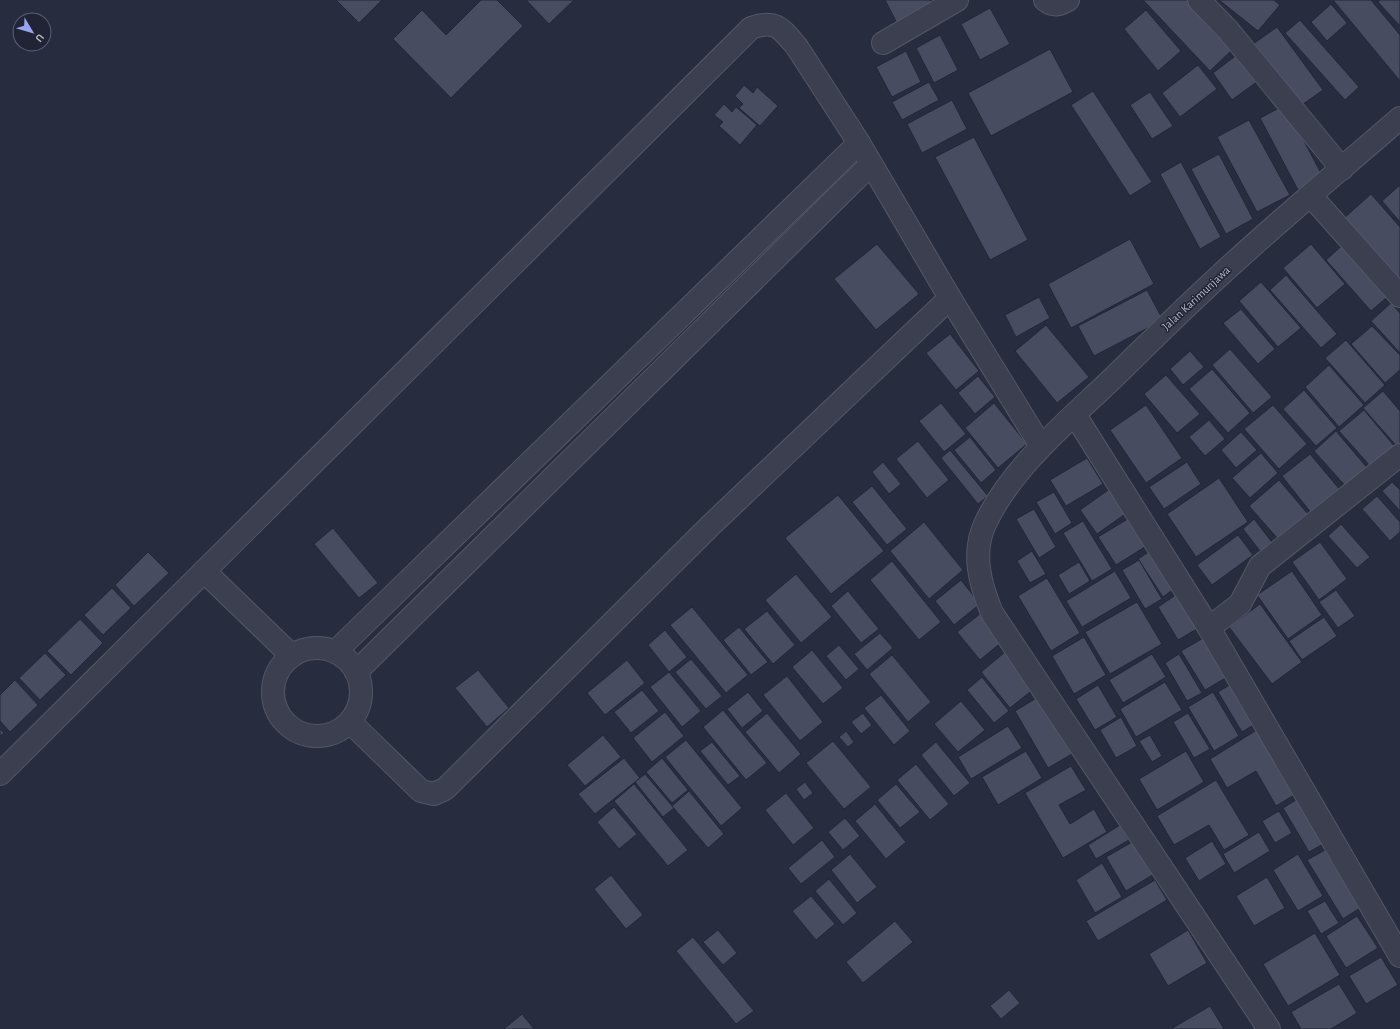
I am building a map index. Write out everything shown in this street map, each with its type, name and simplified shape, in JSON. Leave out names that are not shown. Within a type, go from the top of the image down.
[{"type":"street","points":[[883,43],[957,0]]},
{"type":"street","points":[[1046,0],[1051,4],[1059,5],[1068,0]]},
{"type":"street","points":[[1199,0],[1228,30],[1342,169]]},
{"type":"street","points":[[0,774],[751,28],[764,23],[776,25],[797,47],[859,142],[950,298],[1041,446]]},
{"type":"street","name":"Jalan Karimunjawa","points":[[1269,1029],[992,613],[983,592],[978,573],[978,550],[986,522],[1005,492],[1041,446],[1216,278],[1400,118]]},
{"type":"street","points":[[335,652],[859,142]]},
{"type":"street","points":[[356,672],[871,164]]},
{"type":"street","points":[[1311,196],[1400,296]]},
{"type":"street","points":[[350,722],[421,791],[434,794],[445,789],[711,525],[950,298]]},
{"type":"street","points":[[1075,415],[1209,628],[1400,956]]},
{"type":"street","points":[[1209,628],[1240,604],[1260,566],[1400,456]]},
{"type":"street","points":[[204,571],[292,656]]},
{"type":"street","points":[[313,648],[335,652],[348,660],[356,672],[360,685],[361,698],[357,710],[350,722],[338,731],[324,736],[309,736],[295,731],[284,722],[276,709],[273,695],[274,680],[281,666],[292,656],[313,648]]},
{"type":"building","points":[[336,0],[382,0],[359,23]]},
{"type":"building","points":[[481,0],[497,0],[523,26],[451,98],[393,39],[422,10],[446,35]]},
{"type":"building","points":[[526,0],[574,0],[549,24]]},
{"type":"building","points":[[885,0],[930,0],[935,8],[899,27]]},
{"type":"building","points":[[1143,0],[1190,0],[1235,47],[1210,71]]},
{"type":"building","points":[[1219,0],[1274,0],[1280,5],[1258,31]]},
{"type":"building","points":[[1333,0],[1371,0],[1400,35],[1400,81]]},
{"type":"building","points":[[1380,0],[1400,0],[1400,26],[1378,2]]},
{"type":"building","points":[[1331,4],[1347,23],[1327,41],[1311,22]]},
{"type":"building","points":[[990,8],[1010,44],[980,60],[961,24]]},
{"type":"building","points":[[1146,10],[1181,51],[1158,71],[1124,29]]},
{"type":"building","points":[[1300,20],[1359,87],[1345,100],[1285,33]]},
{"type":"building","points":[[1277,27],[1323,90],[1299,107],[1253,44]]},
{"type":"building","points":[[940,35],[958,70],[934,83],[916,48]]},
{"type":"building","points":[[1050,49],[1073,92],[991,136],[968,93]]},
{"type":"building","points":[[906,51],[921,82],[892,97],[876,67]]},
{"type":"building","points":[[1238,54],[1258,81],[1232,100],[1213,73]]},
{"type":"building","points":[[1198,65],[1217,89],[1180,117],[1162,93]]},
{"type":"building","points":[[929,82],[939,100],[902,120],[892,102]]},
{"type":"building","points":[[744,85],[753,93],[757,87],[778,106],[760,126],[739,108],[743,104],[735,96]]},
{"type":"building","points":[[1093,91],[1152,182],[1130,196],[1071,105]]},
{"type":"building","points":[[1150,92],[1173,126],[1152,139],[1130,105]]},
{"type":"building","points":[[952,100],[967,129],[922,153],[907,124]]},
{"type":"building","points":[[724,104],[732,112],[736,107],[757,125],[740,145],[719,126],[723,122],[714,115]]},
{"type":"building","points":[[1285,105],[1323,177],[1298,190],[1260,118]]},
{"type":"building","points":[[1249,120],[1290,195],[1257,212],[1217,137]]},
{"type":"building","points":[[974,137],[1028,240],[990,260],[935,157]]},
{"type":"building","points":[[1219,154],[1253,219],[1226,234],[1191,169]]},
{"type":"building","points":[[1181,162],[1221,237],[1200,249],[1160,174]]},
{"type":"building","points":[[1400,185],[1400,222],[1382,201]]},
{"type":"building","points":[[1371,194],[1400,227],[1400,285],[1343,219]]},
{"type":"building","points":[[1130,239],[1154,284],[1071,328],[1048,284]]},
{"type":"building","points":[[1347,241],[1392,293],[1371,311],[1326,260]]},
{"type":"building","points":[[877,244],[919,294],[876,330],[834,279]]},
{"type":"building","points":[[1311,244],[1345,284],[1317,308],[1283,268]]},
{"type":"building","points":[[1286,275],[1337,334],[1321,348],[1270,290]]},
{"type":"building","points":[[1261,282],[1301,328],[1278,347],[1239,301]]},
{"type":"building","points":[[1147,290],[1163,320],[1094,356],[1078,326]]},
{"type":"building","points":[[1039,297],[1050,318],[1016,337],[1005,315]]},
{"type":"building","points":[[1391,303],[1400,313],[1400,353],[1371,321]]},
{"type":"building","points":[[1241,309],[1275,349],[1258,364],[1223,323]]},
{"type":"building","points":[[1046,325],[1089,377],[1057,403],[1015,351]]},
{"type":"building","points":[[1372,326],[1400,355],[1400,370],[1385,383],[1351,344]]},
{"type":"building","points":[[950,334],[979,371],[956,390],[926,353]]},
{"type":"building","points":[[1346,340],[1385,385],[1365,403],[1325,358]]},
{"type":"building","points":[[1230,349],[1272,397],[1253,413],[1212,365]]},
{"type":"building","points":[[1190,351],[1204,367],[1183,385],[1170,369]]},
{"type":"building","points":[[1329,365],[1364,405],[1339,427],[1305,387]]},
{"type":"building","points":[[1212,369],[1250,413],[1228,433],[1189,389]]},
{"type":"building","points":[[1166,375],[1200,414],[1177,433],[1144,394]]},
{"type":"building","points":[[978,376],[995,397],[975,414],[958,393]]},
{"type":"building","points":[[1304,390],[1337,428],[1316,446],[1283,409]]},
{"type":"building","points":[[1383,391],[1400,411],[1400,450],[1363,408]]},
{"type":"building","points":[[941,403],[966,434],[944,452],[919,421]]},
{"type":"building","points":[[994,403],[1027,444],[998,468],[965,428]]},
{"type":"building","points":[[1146,405],[1182,458],[1146,483],[1110,430]]},
{"type":"building","points":[[1273,405],[1307,444],[1279,469],[1244,429]]},
{"type":"building","points":[[1364,410],[1395,447],[1371,467],[1339,431]]},
{"type":"building","points":[[1209,420],[1225,439],[1205,456],[1189,437]]},
{"type":"building","points":[[1336,431],[1369,470],[1348,489],[1314,451]]},
{"type":"building","points":[[1241,432],[1257,450],[1236,468],[1221,450]]},
{"type":"building","points":[[970,437],[996,470],[981,483],[954,450]]},
{"type":"building","points":[[918,441],[949,480],[927,498],[896,459]]},
{"type":"building","points":[[950,450],[988,496],[978,504],[941,458]]},
{"type":"building","points":[[1261,453],[1278,473],[1250,498],[1232,478]]},
{"type":"building","points":[[1310,454],[1341,491],[1312,514],[1282,476]]},
{"type":"building","points":[[1087,458],[1103,484],[1066,506],[1050,480]]},
{"type":"building","points":[[883,462],[901,484],[889,494],[872,472]]},
{"type":"building","points":[[1187,462],[1201,484],[1164,509],[1149,487]]},
{"type":"building","points":[[1219,478],[1248,522],[1196,557],[1167,514]]},
{"type":"building","points":[[1279,480],[1308,514],[1278,539],[1249,506]]},
{"type":"building","points":[[1392,482],[1400,490],[1400,511],[1382,491]]},
{"type":"building","points":[[872,486],[907,529],[887,545],[852,502]]},
{"type":"building","points":[[1111,488],[1128,512],[1097,534],[1080,510]]},
{"type":"building","points":[[1054,492],[1072,523],[1055,534],[1036,502]]},
{"type":"building","points":[[838,495],[884,551],[831,594],[785,538]]},
{"type":"building","points":[[1377,496],[1400,522],[1400,532],[1390,541],[1362,509]]},
{"type":"building","points":[[1034,509],[1056,547],[1039,558],[1016,519]]},
{"type":"building","points":[[1131,517],[1148,545],[1116,565],[1098,537]]},
{"type":"building","points":[[1254,519],[1275,546],[1263,555],[1243,529]]},
{"type":"building","points":[[1083,521],[1112,569],[1092,581],[1063,533]]},
{"type":"building","points":[[924,522],[963,570],[929,599],[890,551]]},
{"type":"building","points":[[1341,524],[1370,557],[1357,568],[1328,536]]},
{"type":"building","points":[[333,528],[378,583],[359,598],[314,544]]},
{"type":"building","points":[[1238,535],[1253,555],[1212,585],[1197,565]]},
{"type":"building","points":[[1320,542],[1347,579],[1319,600],[1292,562]]},
{"type":"building","points":[[1032,551],[1046,574],[1030,583],[1017,561]]},
{"type":"building","points":[[1150,551],[1174,589],[1163,597],[1138,559]]},
{"type":"building","points":[[148,552],[169,573],[134,606],[115,585]]},
{"type":"building","points":[[1139,560],[1162,599],[1145,609],[1122,570]]},
{"type":"building","points":[[892,561],[941,622],[919,640],[870,580]]},
{"type":"building","points":[[1079,562],[1090,581],[1069,594],[1058,575]]},
{"type":"building","points":[[1115,571],[1131,598],[1082,627],[1066,601]]},
{"type":"building","points":[[1292,571],[1322,615],[1288,639],[1257,595]]},
{"type":"building","points":[[796,574],[832,617],[801,643],[765,600]]},
{"type":"building","points":[[1047,578],[1080,633],[1051,651],[1018,596]]},
{"type":"building","points":[[961,580],[980,604],[954,625],[935,601]]},
{"type":"building","points":[[112,588],[131,608],[103,635],[84,615]]},
{"type":"building","points":[[1336,590],[1355,616],[1338,628],[1319,602]]},
{"type":"building","points":[[848,591],[879,629],[861,643],[831,606]]},
{"type":"building","points":[[1180,592],[1202,626],[1178,640],[1158,607]]},
{"type":"building","points":[[1137,602],[1162,644],[1110,674],[1085,632]]},
{"type":"building","points":[[1260,604],[1302,662],[1272,684],[1229,627]]},
{"type":"building","points":[[692,607],[748,675],[726,693],[670,625]]},
{"type":"building","points":[[767,611],[795,645],[773,664],[744,629]]},
{"type":"building","points":[[981,613],[1003,641],[980,660],[957,632]]},
{"type":"building","points":[[1324,617],[1337,636],[1302,660],[1289,641]]},
{"type":"building","points":[[80,619],[103,643],[71,675],[47,651]]},
{"type":"building","points":[[739,627],[768,662],[751,675],[723,640]]},
{"type":"building","points":[[665,630],[687,657],[669,672],[648,645]]},
{"type":"building","points":[[880,633],[893,648],[867,670],[854,654]]},
{"type":"building","points":[[1084,637],[1106,675],[1074,694],[1052,656]]},
{"type":"building","points":[[1205,637],[1229,676],[1205,690],[1181,651]]},
{"type":"building","points":[[839,645],[859,669],[846,680],[826,656]]},
{"type":"building","points":[[812,650],[843,688],[823,704],[792,667]]},
{"type":"building","points":[[1005,652],[1035,688],[1010,708],[981,672]]},
{"type":"building","points":[[45,653],[66,675],[40,700],[19,678]]},
{"type":"building","points":[[1152,654],[1166,677],[1123,703],[1109,680]]},
{"type":"building","points":[[1179,654],[1202,693],[1187,701],[1165,663]]},
{"type":"building","points":[[892,655],[931,702],[908,722],[869,674]]},
{"type":"building","points":[[691,659],[722,696],[706,709],[675,672]]},
{"type":"building","points":[[627,660],[645,683],[605,715],[587,693]]},
{"type":"building","points":[[478,670],[509,708],[487,727],[455,688]]},
{"type":"building","points":[[669,672],[701,711],[682,727],[650,687]]},
{"type":"building","points":[[787,676],[823,722],[800,741],[763,695]]},
{"type":"building","points":[[982,677],[1009,711],[994,723],[967,690]]},
{"type":"building","points":[[15,680],[38,705],[10,732],[0,721],[0,695]]},
{"type":"building","points":[[1165,682],[1182,710],[1136,737],[1120,709]]},
{"type":"building","points":[[1231,684],[1255,724],[1242,732],[1218,692]]},
{"type":"building","points":[[1098,685],[1117,717],[1095,730],[1076,699]]},
{"type":"building","points":[[642,690],[659,711],[631,733],[614,712]]},
{"type":"building","points":[[748,692],[763,711],[742,728],[727,709]]},
{"type":"building","points":[[1213,692],[1239,736],[1214,751],[1188,707]]},
{"type":"building","points":[[881,695],[910,731],[894,745],[864,708]]},
{"type":"building","points":[[1038,697],[1072,754],[1048,768],[1015,711]]},
{"type":"building","points":[[961,701],[985,730],[958,752],[934,724]]},
{"type":"building","points":[[723,710],[767,763],[746,780],[703,727]]},
{"type":"building","points":[[665,712],[684,736],[652,762],[633,738]]},
{"type":"building","points":[[767,713],[801,754],[779,773],[745,732]]},
{"type":"building","points":[[863,713],[872,725],[861,734],[851,722]]},
{"type":"building","points":[[1188,713],[1210,749],[1194,758],[1173,722]]},
{"type":"building","points":[[1121,717],[1137,746],[1116,758],[1100,730]]},
{"type":"building","points":[[1008,726],[1022,748],[971,779],[958,757]]},
{"type":"building","points":[[1260,728],[1299,792],[1276,806],[1256,771],[1227,788],[1210,759]]},
{"type":"building","points":[[0,729],[4,733],[0,736]]},
{"type":"building","points":[[846,731],[854,742],[848,747],[839,737]]},
{"type":"building","points":[[603,735],[621,757],[585,786],[567,765]]},
{"type":"building","points":[[1150,735],[1162,756],[1152,762],[1139,741]]},
{"type":"building","points":[[686,740],[742,808],[721,826],[665,757]]},
{"type":"building","points":[[833,741],[871,787],[844,809],[806,763]]},
{"type":"building","points":[[712,742],[740,776],[728,785],[700,751]]},
{"type":"building","points":[[936,742],[970,783],[954,796],[921,755]]},
{"type":"building","points":[[1026,751],[1042,778],[998,805],[982,777]]},
{"type":"building","points":[[1186,751],[1204,782],[1157,810],[1139,779]]},
{"type":"building","points":[[624,758],[640,778],[595,814],[578,794]]},
{"type":"building","points":[[662,758],[688,790],[672,803],[646,772]]},
{"type":"building","points":[[916,764],[949,804],[930,820],[897,780]]},
{"type":"building","points":[[1071,766],[1086,790],[1059,805],[1070,824],[1094,809],[1107,832],[1063,858],[1025,793]]},
{"type":"building","points":[[645,774],[674,808],[663,817],[635,782]]},
{"type":"building","points":[[1216,780],[1249,835],[1224,850],[1209,825],[1174,845],[1157,816]]},
{"type":"building","points":[[805,782],[813,793],[804,800],[796,789]]},
{"type":"building","points":[[634,784],[688,850],[668,866],[614,801]]},
{"type":"building","points":[[896,784],[920,812],[900,828],[877,800]]},
{"type":"building","points":[[689,791],[724,834],[708,848],[672,806]]},
{"type":"building","points":[[786,793],[814,828],[793,845],[765,810]]},
{"type":"building","points":[[1299,798],[1325,843],[1309,852],[1283,808]]},
{"type":"building","points":[[875,804],[906,842],[886,859],[855,821]]},
{"type":"building","points":[[614,807],[637,834],[619,849],[597,822]]},
{"type":"building","points":[[1279,811],[1292,833],[1275,843],[1262,821]]},
{"type":"building","points":[[845,818],[860,836],[843,850],[828,832]]},
{"type":"building","points":[[1120,825],[1129,840],[1096,859],[1088,845]]},
{"type":"building","points":[[1259,832],[1270,851],[1234,873],[1223,854]]},
{"type":"building","points":[[822,840],[835,857],[801,884],[788,868]]},
{"type":"building","points":[[1134,841],[1154,874],[1126,891],[1106,857]]},
{"type":"building","points":[[1212,841],[1226,864],[1199,881],[1185,858]]},
{"type":"building","points":[[1325,850],[1360,908],[1343,919],[1307,860]]},
{"type":"building","points":[[850,854],[877,887],[857,903],[831,870]]},
{"type":"building","points":[[1298,854],[1323,896],[1298,911],[1273,870]]},
{"type":"building","points":[[1102,863],[1122,897],[1095,913],[1076,880]]},
{"type":"building","points":[[611,875],[643,915],[626,929],[594,889]]},
{"type":"building","points":[[1267,877],[1285,908],[1254,926],[1236,896]]},
{"type":"building","points":[[829,879],[857,913],[843,925],[815,891]]},
{"type":"building","points":[[1155,880],[1167,900],[1098,941],[1086,921]]},
{"type":"building","points":[[811,896],[835,924],[816,940],[792,911]]},
{"type":"building","points":[[1325,901],[1339,923],[1321,934],[1307,911]]},
{"type":"building","points":[[1357,916],[1378,948],[1346,968],[1326,936]]},
{"type":"building","points":[[895,921],[913,942],[863,983],[846,962]]},
{"type":"building","points":[[718,930],[737,953],[723,965],[703,942]]},
{"type":"building","points":[[1188,930],[1207,963],[1168,986],[1149,954]]},
{"type":"building","points":[[1315,933],[1340,975],[1288,1006],[1263,964]]},
{"type":"building","points":[[693,937],[754,1011],[736,1024],[676,951]]},
{"type":"building","points":[[1381,957],[1398,985],[1366,1004],[1349,976]]},
{"type":"building","points":[[1339,984],[1357,1013],[1331,1029],[1301,1029],[1291,1012]]},
{"type":"building","points":[[1009,990],[1020,1003],[1001,1019],[990,1006]]},
{"type":"building","points":[[1210,1006],[1224,1029],[1171,1029]]},
{"type":"building","points":[[522,1014],[534,1029],[504,1029]]}]
